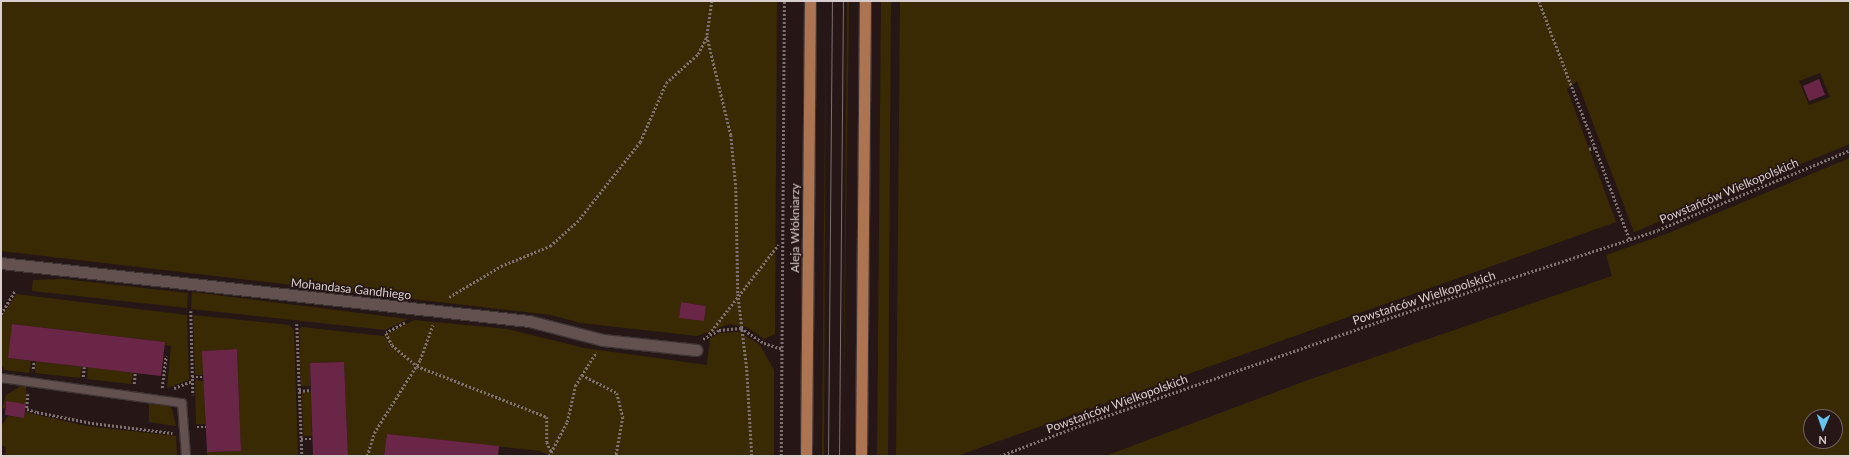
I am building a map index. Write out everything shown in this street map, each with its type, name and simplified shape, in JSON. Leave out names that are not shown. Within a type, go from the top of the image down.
[{"type":"main road","name":"Aleja Włókniarzy","points":[[806,456],[810,1]]},
{"type":"main road","points":[[861,456],[865,1]]},
{"type":"street","name":"Mohandasa Gandhiego","points":[[1,263],[529,322],[603,340],[696,350]]},
{"type":"lane","points":[[1,378],[182,402],[186,456]]},
{"type":"path","points":[[367,456],[374,433],[417,366],[443,301],[470,282],[550,246],[577,222],[640,142],[666,83],[698,54],[707,36],[712,1]]},
{"type":"path","points":[[781,456],[784,1]]},
{"type":"path","points":[[1539,1],[1630,240]]},
{"type":"path","points":[[707,36],[731,135],[738,215],[738,294],[748,377],[752,456]]},
{"type":"path","points":[[1589,149],[1595,146]]},
{"type":"path","name":"Powstańców Wielkopolskich","points":[[1000,456],[1375,323],[1630,240],[1850,150]]},
{"type":"path","points":[[696,350],[738,294],[778,245]]},
{"type":"path","points":[[1,314],[15,291]]},
{"type":"path","points":[[427,310],[386,333],[392,345],[417,366],[548,417],[547,442],[551,451]]},
{"type":"path","points":[[191,311],[192,381]]},
{"type":"path","points":[[296,324],[302,456]]},
{"type":"path","points":[[709,334],[730,328],[741,328],[764,343],[782,349]]},
{"type":"path","points":[[549,456],[567,422],[575,386],[603,340]]},
{"type":"path","points":[[162,390],[166,356]]},
{"type":"path","points":[[82,381],[84,367]]},
{"type":"path","points":[[134,387],[135,373]]},
{"type":"path","points":[[582,375],[617,393],[623,417],[616,456]]},
{"type":"path","points":[[192,377],[204,377]]},
{"type":"path","points":[[29,381],[27,409],[92,423],[184,434]]},
{"type":"path","points":[[299,391],[311,390]]},
{"type":"path","points":[[194,426],[206,427]]},
{"type":"path","points":[[301,439],[312,439]]},
{"type":"shaded area","points":[[1,1],[777,1],[775,334],[764,339],[747,327],[729,324],[697,336],[581,323],[551,315],[1,251]],"holes":[[[681,302],[706,306],[704,321],[679,318]]]},
{"type":"shaded area","points":[[826,1],[824,456],[822,456],[822,444]]},
{"type":"shaded area","points":[[847,1],[849,1],[843,456]]},
{"type":"shaded area","points":[[881,1],[891,1],[888,456],[877,456]]},
{"type":"shaded area","points":[[900,1],[1850,1],[1850,144],[1634,232],[1577,81],[1567,89],[1616,222],[957,456],[896,456]],"holes":[[[1820,73],[1830,97],[1809,105],[1799,81]]]},
{"type":"shaded area","points":[[1850,158],[1850,456],[1105,456],[1308,380],[1612,276],[1606,255],[1666,234]]},
{"type":"shaded area","points":[[63,279],[188,293],[187,308],[32,291],[33,280]]},
{"type":"shaded area","points":[[192,292],[408,319],[385,330],[191,309]]},
{"type":"shaded area","points":[[16,294],[187,315],[189,380],[167,388],[171,346],[165,345],[165,342],[13,324],[8,358],[31,361],[29,373],[5,370],[1,364],[1,318]]},
{"type":"shaded area","points":[[193,315],[289,325],[294,330],[298,456],[207,456],[207,452],[241,451],[237,349],[203,351],[203,375],[195,375]]},
{"type":"shaded area","points":[[414,320],[507,329],[584,348],[707,365],[710,338],[720,333],[740,332],[760,345],[774,370],[774,456],[552,456],[540,451],[387,434],[384,456],[348,456],[344,362],[310,363],[310,386],[301,386],[299,330],[302,327],[383,336]]},
{"type":"shaded area","points":[[36,361],[82,367],[80,378],[35,373]]},
{"type":"shaded area","points":[[88,367],[133,373],[131,384],[87,379]]},
{"type":"shaded area","points":[[195,380],[204,381],[205,424],[196,424]]},
{"type":"shaded area","points":[[26,383],[26,404],[6,402],[5,408],[2,408],[6,395]]},
{"type":"shaded area","points":[[311,392],[312,436],[303,436],[302,393]]},
{"type":"shaded area","points":[[149,400],[163,402],[172,409],[176,426],[149,422]]},
{"type":"shaded area","points":[[25,412],[86,426],[176,436],[177,456],[5,456],[6,447],[1,445],[1,427],[8,416],[24,418]]},
{"type":"building","points":[[1819,79],[1825,95],[1809,101],[1803,86]]},
{"type":"building","points":[[681,302],[706,306],[704,321],[679,318]]},
{"type":"building","points":[[12,324],[165,342],[161,376],[8,358]]},
{"type":"building","points":[[237,349],[241,451],[207,452],[202,351]]},
{"type":"building","points":[[344,362],[348,456],[313,456],[310,363]]},
{"type":"building","points":[[6,401],[26,404],[24,418],[5,415]]},
{"type":"building","points":[[387,434],[499,446],[498,456],[384,456]]},
{"type":"tram line","points":[[828,456],[832,1]]},
{"type":"tram line","points":[[839,456],[843,1]]}]
